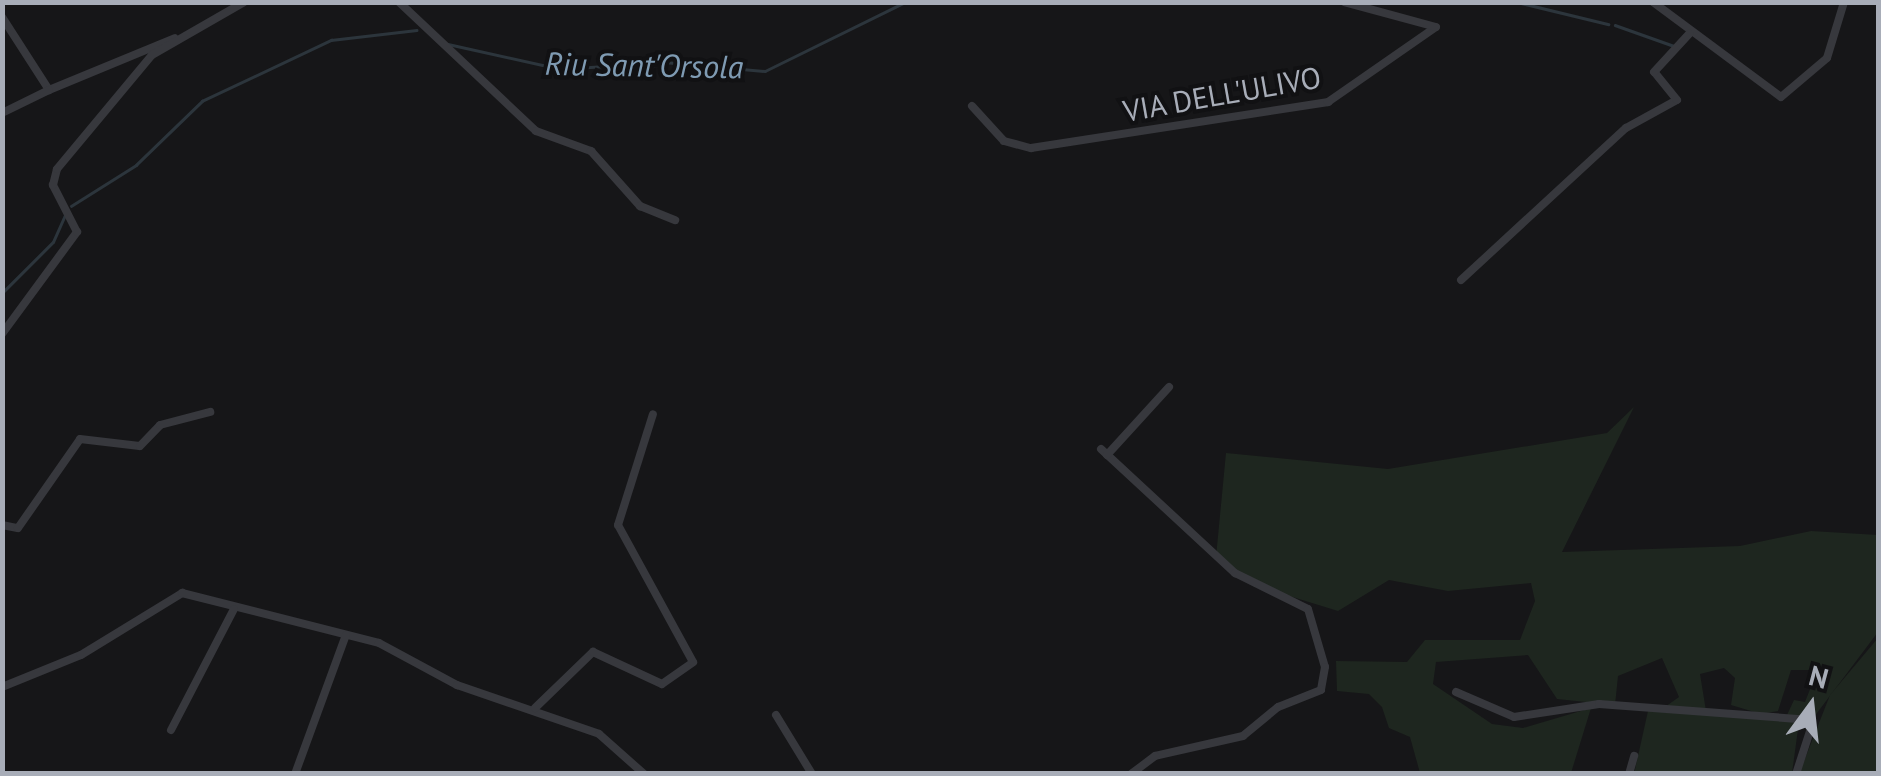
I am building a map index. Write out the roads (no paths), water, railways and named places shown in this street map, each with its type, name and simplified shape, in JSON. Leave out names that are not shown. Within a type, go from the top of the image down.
[{"type":"street","points":[[2,334],[67,250],[74,213],[57,191],[57,169],[152,55],[244,2]]},
{"type":"street","points":[[398,2],[536,131],[591,151],[640,206],[675,220]]},
{"type":"street","name":"VIA DELL'ULIVO","points":[[972,106],[1004,141],[1032,148],[1328,102],[1436,27],[1344,2]]},
{"type":"street","points":[[1654,2],[1689,34],[1716,43],[1786,97],[1828,58],[1844,2]]},
{"type":"street","points":[[2,17],[49,90]]},
{"type":"street","points":[[1461,280],[1626,128],[1677,100],[1654,72],[1689,34]]},
{"type":"street","points":[[2,112],[179,37]]},
{"type":"street","points":[[1131,774],[1155,756],[1243,736],[1278,707],[1322,690],[1324,667],[1308,609],[1235,573],[1104,452],[1168,387]]},
{"type":"street","points":[[2,525],[18,528],[80,438],[140,446],[160,425],[210,412]]},
{"type":"street","points":[[535,708],[593,652],[662,684],[693,662],[618,524],[653,414]]},
{"type":"street","points":[[2,688],[81,655],[182,593],[346,636],[535,708],[599,734],[644,774]]},
{"type":"street","points":[[171,730],[234,609]]},
{"type":"street","points":[[295,774],[346,636]]},
{"type":"street","points":[[1456,692],[1514,716],[1598,704],[1800,719],[1812,725],[1796,774]]},
{"type":"street","points":[[776,715],[812,774]]},
{"type":"street","points":[[1630,774],[1634,756]]},
{"type":"waterway","name":"Riu Sant'Orsola","points":[[448,44],[561,69],[664,62],[765,71],[905,2]]},
{"type":"waterway","name":"Riu Sant'Orsola","points":[[1517,2],[1608,24]]},
{"type":"waterway","name":"Riu Sant'Orsola","points":[[1615,25],[1674,46]]},
{"type":"waterway","name":"Riu Sant'Orsola","points":[[71,206],[136,165],[202,101],[331,40],[416,30]]},
{"type":"waterway","name":"Riu Sant'Orsola","points":[[2,293],[53,242],[65,215]]}]
